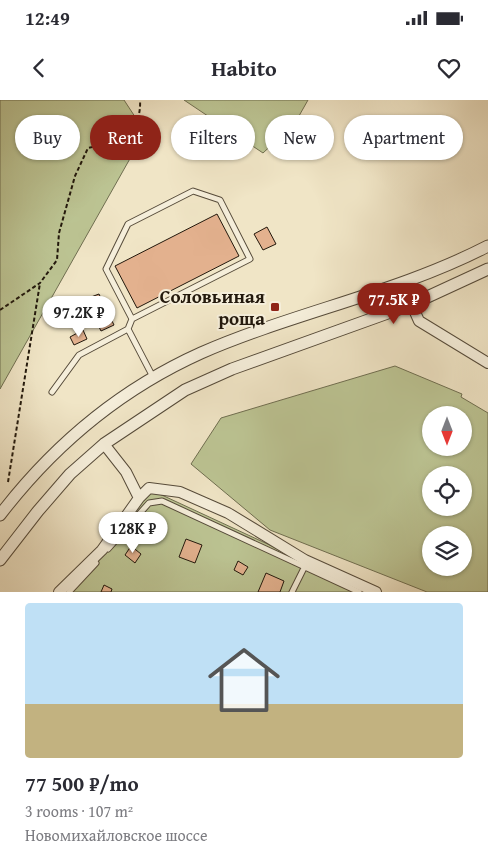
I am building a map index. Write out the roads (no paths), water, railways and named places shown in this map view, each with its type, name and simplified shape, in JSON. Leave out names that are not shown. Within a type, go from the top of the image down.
[{"type":"street","points":[[0,515],[51,456],[93,420],[154,377],[200,354],[239,338],[402,283],[488,246]]},
{"type":"street","points":[[0,560],[70,474],[104,444],[185,390],[232,369],[410,305],[488,270]]},
{"type":"street","points":[[402,283],[410,305],[419,321],[488,363]]},
{"type":"street","points":[[104,444],[126,472],[139,498]]},
{"type":"street","points":[[59,592],[102,550],[139,498],[149,488],[180,492],[228,513],[306,560],[376,592]]},
{"type":"lane","points":[[52,392],[79,355],[128,329],[132,320],[250,259],[220,200],[193,191],[128,224],[106,269],[132,320]]},
{"type":"lane","points":[[128,329],[154,377]]},
{"type":"lane","points":[[69,592],[149,503],[155,501],[162,501],[359,592]]},
{"type":"lane","points":[[292,592],[305,566]]},
{"type":"place","name":"Соловьиная роща","points":[[275,307]]}]
